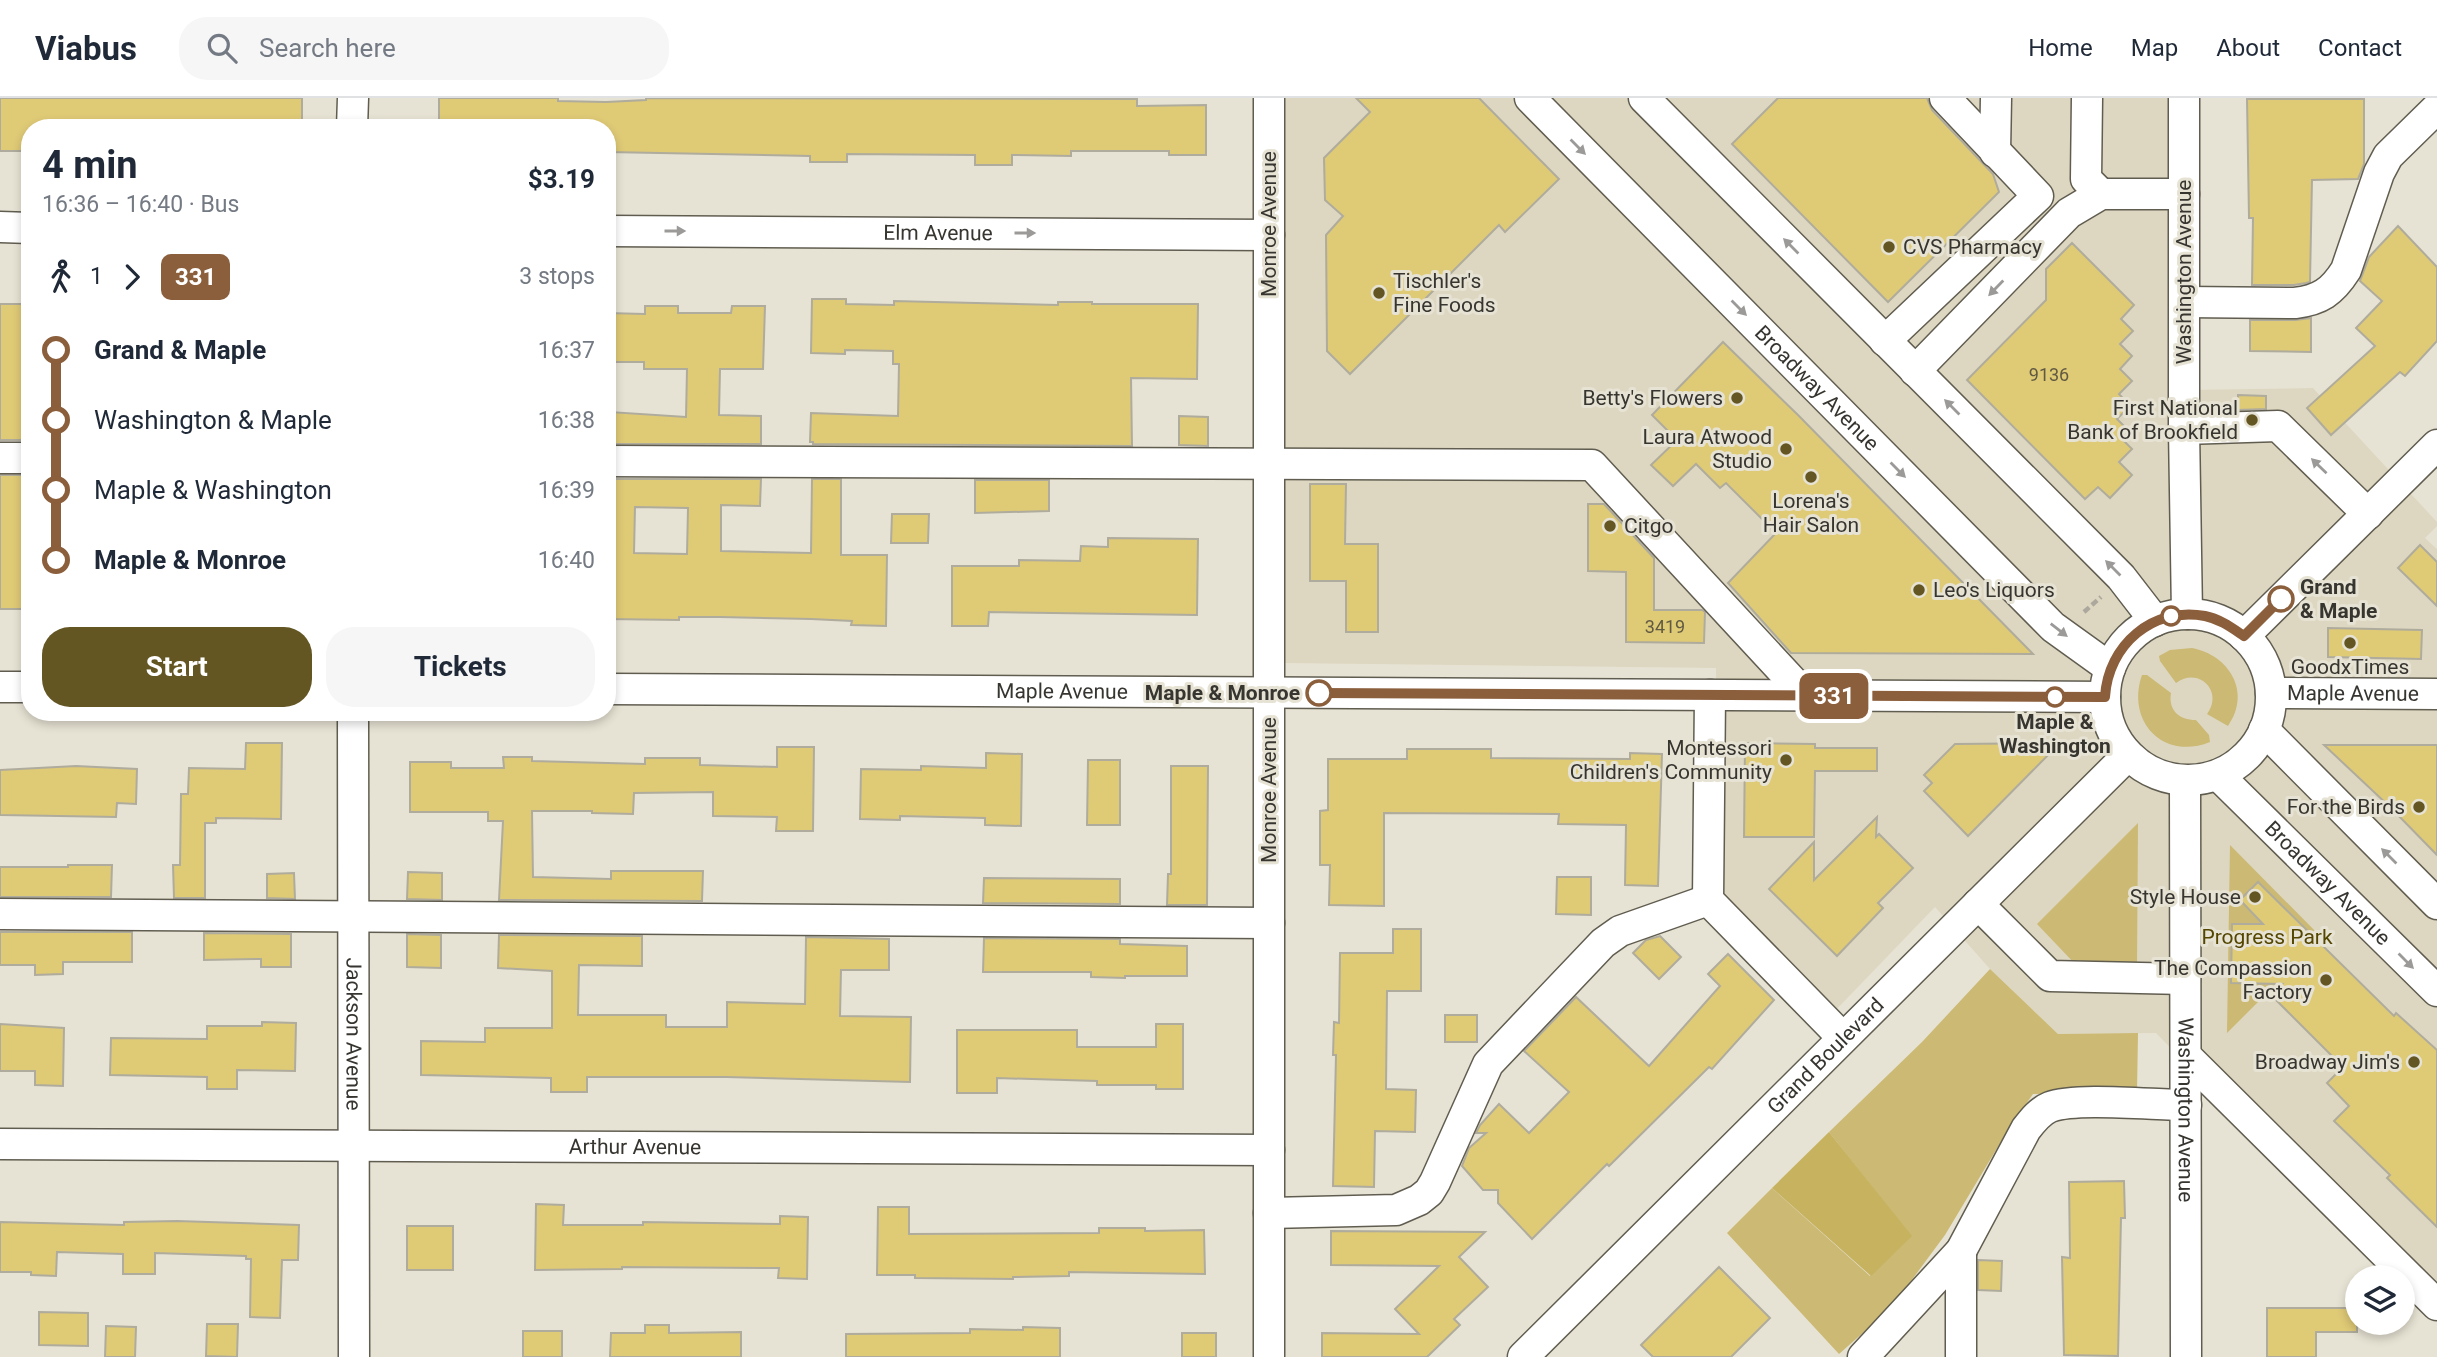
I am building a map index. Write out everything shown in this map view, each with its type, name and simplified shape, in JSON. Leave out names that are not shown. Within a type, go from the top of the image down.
[{"type":"street","points":[[352,98],[352,119]]},
{"type":"street","name":"Monroe Avenue","points":[[1269,98],[1269,1357]]},
{"type":"street","name":"Broadway Avenue","points":[[1530,98],[2108,683]]},
{"type":"street","points":[[1644,98],[2121,577],[2155,621]]},
{"type":"street","points":[[1885,341],[2038,196],[1945,98]]},
{"type":"street","points":[[1995,152],[1996,98]]},
{"type":"street","points":[[2087,98],[2086,179],[2101,194]]},
{"type":"street","name":"Washington Avenue","points":[[2184,98],[2187,614]]},
{"type":"street","points":[[2185,302],[2295,303],[2325,296],[2346,270],[2379,173],[2388,156],[2437,108]]},
{"type":"street","points":[[1915,370],[2069,213],[2101,194],[2184,194]]},
{"type":"street","points":[[0,227],[21,228]]},
{"type":"street","name":"Elm Avenue","points":[[616,231],[1269,234]]},
{"type":"street","points":[[2184,429],[2278,426],[2368,514]]},
{"type":"street","points":[[2244,636],[2437,445]]},
{"type":"street","points":[[0,458],[21,458]]},
{"type":"street","points":[[616,461],[1592,465],[1806,696]]},
{"type":"street","points":[[2187,614],[2227,624],[2244,636],[2258,653],[2267,672],[2271,693],[2270,712],[2264,730],[2245,757],[2218,775],[2185,781],[2164,777],[2145,768],[2128,755],[2116,738],[2108,718],[2108,683],[2121,649],[2136,632],[2155,621],[2187,614]]},
{"type":"street","name":"Maple Avenue","points":[[616,689],[1806,696],[2108,683]]},
{"type":"street","points":[[0,687],[21,687]]},
{"type":"street","name":"Maple Avenue","points":[[2271,693],[2437,694]]},
{"type":"street","points":[[1710,695],[1708,900],[1843,1038]]},
{"type":"street","name":"Jackson Avenue","points":[[354,721],[354,1357]]},
{"type":"street","points":[[2264,730],[2437,904]]},
{"type":"street","name":"Grand Boulevard","points":[[1523,1357],[2128,755]]},
{"type":"street","name":"Broadway Avenue","points":[[2218,775],[2437,991]]},
{"type":"street","name":"Washington Avenue","points":[[2185,781],[2186,1357]]},
{"type":"street","points":[[1269,1213],[1396,1210],[1419,1200],[1429,1192],[1435,1182],[1488,1064],[1603,943],[1619,931],[1708,900]]},
{"type":"street","points":[[1978,904],[2050,976],[2185,979]]},
{"type":"street","points":[[0,914],[1269,923]]},
{"type":"street","points":[[2186,1056],[2437,1305]]},
{"type":"street","points":[[1863,1357],[1961,1251],[2026,1129],[2047,1108],[2075,1103],[2186,1105]]},
{"type":"street","name":"Arthur Avenue","points":[[0,1144],[1269,1150]]},
{"type":"street","points":[[1961,1251],[1961,1357]]},
{"type":"path","points":[[2082,614],[2109,589]]},
{"type":"shaded area","points":[[1283,98],[2184,98],[2184,390],[2313,388],[2437,522],[2437,526],[2425,538],[2437,549],[2437,1321],[2415,1298],[2415,1265],[2382,1265],[2156,1033],[2058,1034],[1990,969],[1935,907],[1832,1014],[1717,889],[1716,668],[1281,663]]},
{"type":"shaded area","points":[[1829,1132],[1912,1236],[1871,1276],[1772,1188]]},
{"type":"green space","points":[[2192,648],[2217,658],[2233,677],[2238,700],[2228,726],[2207,714],[2213,697],[2206,684],[2193,678],[2176,683],[2160,661],[2159,656],[2170,650]]},
{"type":"green space","points":[[2142,675],[2147,675],[2171,693],[2171,704],[2176,713],[2196,720],[2209,735],[2210,742],[2177,746],[2152,733],[2139,708],[2138,692]]},
{"type":"green space","points":[[2138,823],[2137,966],[2078,967],[2037,924]]},
{"type":"green space","name":"Progress Park","points":[[2230,845],[2322,938],[2227,1033]]},
{"type":"green space","points":[[1990,969],[2058,1034],[2138,1033],[2137,1092],[2033,1094],[2008,1130],[1945,1235],[1891,1308],[1839,1354],[1727,1233],[1772,1188],[1870,1276],[1911,1236],[1829,1132],[1922,1042]]},
{"type":"building","points":[[0,98],[302,98],[302,119],[21,119],[21,151],[0,151]]},
{"type":"building","points":[[439,98],[558,98],[558,101],[606,102],[646,98],[1137,99],[1137,106],[1206,105],[1206,155],[1169,155],[1169,151],[1071,151],[1071,156],[1012,155],[1012,165],[975,165],[975,155],[847,154],[847,162],[810,162],[810,156],[616,152],[616,119],[439,119]]},
{"type":"building","name":"Tischler's Fine Foods","points":[[1356,98],[1479,98],[1559,179],[1505,232],[1499,225],[1350,374],[1327,351],[1326,235],[1343,216],[1325,200],[1324,158],[1370,112]]},
{"type":"building","name":"CVS Pharmacy","points":[[1778,98],[1927,98],[1932,110],[1993,174],[1999,192],[1888,302],[1732,144]]},
{"type":"building","points":[[2247,99],[2364,99],[2364,164],[2358,179],[2312,180],[2310,282],[2294,285],[2252,285],[2253,218],[2249,218]]},
{"type":"building","points":[[2398,226],[2437,267],[2437,341],[2405,376],[2400,372],[2331,435],[2307,408],[2375,346],[2356,328],[2382,301],[2360,281],[2369,257]]},
{"type":"building","name":"First National Bank of Brookfield","points":[[2072,243],[2134,305],[2121,319],[2133,331],[2120,344],[2132,356],[2120,369],[2132,381],[2119,394],[2130,406],[2117,419],[2129,431],[2121,438],[2132,449],[2119,462],[2132,475],[2110,498],[2098,487],[2085,499],[1967,380],[2046,300],[2046,269]]},
{"type":"building","points":[[812,299],[846,299],[846,304],[894,305],[894,301],[1058,305],[1058,302],[1198,304],[1197,379],[1131,378],[1132,446],[813,444],[810,442],[811,413],[898,416],[899,364],[893,364],[893,351],[845,350],[845,354],[811,353]]},
{"type":"building","points":[[0,304],[21,304],[21,440],[0,440]]},
{"type":"building","points":[[645,306],[678,306],[678,313],[731,313],[732,306],[765,306],[763,369],[720,369],[719,415],[761,416],[761,444],[616,444],[616,412],[686,417],[687,369],[644,369],[644,362],[616,362],[616,313],[645,314]]},
{"type":"building","points":[[2311,318],[2311,352],[2250,351],[2250,320]]},
{"type":"building","points":[[1723,342],[2033,654],[1791,653],[1728,583],[1776,533],[1726,483],[1720,488],[1696,464],[1673,486],[1651,465],[1677,440],[1652,415]]},
{"type":"building","points":[[2238,395],[2266,396],[2266,409],[2238,410]]},
{"type":"building","points":[[1179,416],[1208,417],[1208,446],[1179,445]]},
{"type":"building","points":[[0,475],[21,475],[21,609],[0,609]]},
{"type":"building","points":[[616,479],[761,479],[760,506],[721,505],[721,551],[811,553],[812,479],[841,479],[841,555],[887,555],[886,626],[851,625],[852,621],[811,619],[679,617],[679,620],[616,619]],"holes":[[[635,507],[688,508],[687,554],[634,553]]]},
{"type":"building","points":[[975,480],[1049,480],[1049,511],[975,513]]},
{"type":"building","points":[[1310,484],[1346,484],[1345,544],[1378,544],[1378,632],[1346,632],[1346,581],[1310,581]]},
{"type":"building","points":[[1588,504],[1604,504],[1654,558],[1654,610],[1705,612],[1704,643],[1626,642],[1626,572],[1588,571]]},
{"type":"building","points":[[892,514],[929,514],[928,543],[891,543]]},
{"type":"building","points":[[1108,538],[1198,539],[1197,615],[989,612],[988,626],[952,626],[952,566],[1019,566],[1019,560],[1080,561],[1081,546],[1108,547]]},
{"type":"building","points":[[2420,545],[2437,562],[2437,606],[2398,568]]},
{"type":"building","points":[[2328,628],[2422,630],[2421,659],[2328,657]]},
{"type":"building","points":[[246,743],[282,743],[281,819],[216,818],[216,823],[205,823],[205,898],[174,898],[173,865],[180,865],[181,794],[188,794],[189,768],[245,769]]},
{"type":"building","points":[[1745,743],[1815,744],[1815,748],[1877,748],[1877,771],[1815,771],[1814,837],[1744,837]]},
{"type":"building","points":[[2060,743],[1968,836],[1924,791],[1932,783],[1924,775],[1955,744]]},
{"type":"building","points":[[2324,745],[2437,745],[2437,855],[2391,808]]},
{"type":"building","points":[[777,747],[814,747],[813,831],[776,831],[777,817],[713,816],[713,792],[634,793],[633,814],[532,811],[533,877],[611,879],[611,871],[703,871],[702,901],[499,900],[503,821],[488,821],[488,812],[410,812],[410,762],[451,762],[451,768],[504,768],[503,757],[532,757],[532,761],[645,764],[645,758],[700,758],[700,765],[777,767]]},
{"type":"building","points":[[1407,749],[1491,749],[1491,758],[1630,759],[1630,753],[1662,754],[1658,886],[1625,885],[1626,825],[1558,824],[1559,814],[1384,813],[1384,906],[1329,905],[1330,865],[1320,865],[1320,811],[1328,810],[1328,759],[1407,759]]},
{"type":"building","points":[[986,753],[1022,754],[1021,826],[985,825],[985,818],[900,816],[900,820],[860,819],[861,769],[921,770],[921,766],[986,768]]},
{"type":"building","points":[[1088,760],[1120,760],[1120,825],[1087,825]]},
{"type":"building","points":[[76,766],[137,769],[136,804],[117,803],[116,817],[0,815],[0,770]]},
{"type":"building","points":[[1171,766],[1208,766],[1207,905],[1167,905],[1168,874],[1171,874]]},
{"type":"building","points":[[1877,817],[1876,837],[1879,834],[1913,868],[1878,903],[1883,908],[1837,956],[1769,889],[1814,842],[1814,880]]},
{"type":"building","points":[[112,865],[111,897],[0,897],[0,867]]},
{"type":"building","points":[[408,872],[442,873],[442,900],[407,899]]},
{"type":"building","points":[[294,873],[295,899],[267,898],[267,874]]},
{"type":"building","points":[[1557,877],[1591,877],[1591,915],[1556,914]]},
{"type":"building","points":[[984,878],[1120,879],[1120,904],[983,903]]},
{"type":"building","points":[[2258,882],[2394,1016],[2396,1013],[2437,1050],[2437,1227],[2387,1178],[2390,1175],[2334,1121],[2349,1106],[2327,1083],[2343,1067],[2271,995],[2282,984],[2231,983],[2232,924],[2263,924],[2240,900]]},
{"type":"building","points":[[1393,929],[1421,929],[1421,991],[1387,991],[1386,1089],[1416,1090],[1415,1132],[1375,1131],[1374,1187],[1333,1186],[1336,1055],[1333,1055],[1334,1022],[1339,1023],[1340,953],[1393,953]]},
{"type":"building","points":[[0,932],[132,932],[132,962],[63,962],[63,974],[35,975],[35,965],[0,965]]},
{"type":"building","points":[[204,933],[291,934],[291,967],[261,967],[261,959],[204,960]]},
{"type":"building","points":[[407,934],[441,935],[441,968],[407,967]]},
{"type":"building","points":[[499,935],[642,936],[642,966],[579,965],[578,1015],[666,1015],[666,1027],[727,1027],[727,1002],[805,1004],[806,937],[889,939],[889,970],[841,970],[840,1016],[911,1017],[910,1082],[726,1077],[587,1077],[587,1092],[551,1092],[551,1078],[421,1075],[421,1041],[485,1042],[485,1028],[552,1028],[552,971],[498,968]]},
{"type":"building","points":[[1660,936],[1681,957],[1659,979],[1633,953],[1646,940]]},
{"type":"building","points":[[984,938],[1120,939],[1120,944],[1187,946],[1187,976],[1125,978],[1091,977],[1091,972],[983,972]]},
{"type":"building","points":[[1728,954],[1774,1000],[1712,1069],[1709,1067],[1532,1239],[1498,1203],[1498,1190],[1483,1190],[1462,1166],[1469,1148],[1486,1133],[1476,1133],[1480,1125],[1499,1104],[1529,1133],[1569,1092],[1524,1051],[1576,997],[1649,1066],[1720,986],[1708,974]]},
{"type":"building","points":[[1445,1015],[1477,1015],[1477,1042],[1445,1042]]},
{"type":"building","points":[[262,1022],[296,1023],[295,1071],[237,1070],[237,1089],[207,1089],[207,1077],[110,1075],[111,1038],[207,1039],[207,1026],[262,1026]]},
{"type":"building","points":[[0,1024],[64,1028],[63,1086],[35,1085],[35,1071],[0,1071]]},
{"type":"building","points":[[1156,1024],[1183,1024],[1183,1089],[1156,1089],[1156,1085],[1097,1085],[1097,1081],[997,1078],[997,1093],[957,1093],[957,1030],[1077,1030],[1077,1047],[1156,1047]]},
{"type":"building","points":[[2124,1181],[2125,1218],[2121,1218],[2118,1356],[2064,1355],[2062,1257],[2070,1258],[2069,1182]]},
{"type":"building","points":[[536,1204],[564,1205],[563,1225],[643,1225],[643,1222],[780,1224],[780,1216],[808,1217],[807,1279],[778,1278],[779,1268],[622,1267],[535,1270]]},
{"type":"building","points":[[878,1207],[909,1207],[909,1234],[1099,1233],[1099,1228],[1145,1228],[1145,1231],[1204,1230],[1205,1274],[1069,1272],[1069,1276],[1013,1279],[877,1275]]},
{"type":"building","points":[[0,1222],[124,1225],[124,1222],[299,1225],[298,1260],[282,1260],[280,1318],[250,1317],[251,1259],[246,1259],[246,1256],[155,1253],[155,1274],[123,1274],[123,1254],[57,1252],[56,1276],[31,1275],[31,1272],[0,1272]]},
{"type":"building","points":[[407,1226],[453,1226],[453,1270],[407,1270]]},
{"type":"building","points":[[1331,1231],[1485,1232],[1459,1257],[1488,1287],[1454,1319],[1460,1325],[1427,1357],[1322,1357],[1322,1333],[1419,1334],[1395,1309],[1439,1266],[1331,1265]]},
{"type":"building","points":[[1978,1260],[2002,1261],[2001,1291],[1978,1290]]},
{"type":"building","points":[[1719,1267],[1770,1318],[1731,1357],[1653,1357],[1641,1345]]},
{"type":"building","points":[[2267,1308],[2345,1308],[2345,1332],[2316,1332],[2316,1357],[2267,1357]]},
{"type":"building","points":[[39,1312],[88,1313],[88,1346],[39,1345]]},
{"type":"building","points":[[207,1324],[238,1324],[237,1357],[206,1356]]},
{"type":"building","points":[[645,1325],[669,1325],[669,1333],[741,1332],[741,1357],[610,1357],[611,1333],[645,1333]]},
{"type":"building","points":[[106,1326],[136,1327],[135,1357],[105,1357]]},
{"type":"building","points":[[1023,1327],[1060,1328],[1060,1357],[846,1357],[846,1334],[970,1333],[970,1329],[1023,1330]]},
{"type":"building","points":[[523,1331],[562,1331],[562,1357],[523,1357]]},
{"type":"building","points":[[1182,1333],[1216,1333],[1216,1357],[1182,1357]]},
{"type":"bus line","name":"331","points":[[1319,693],[2105,697],[2110,668],[2121,649],[2136,632],[2155,621],[2187,614],[2207,617],[2227,624],[2244,636],[2281,599]]},
{"type":"place","name":"CVS Pharmacy","points":[[1889,247]]},
{"type":"place","name":"Tischler's Fine Foods","points":[[1379,293]]},
{"type":"place","name":"Betty's Flowers","points":[[1737,398]]},
{"type":"place","name":"First National Bank of Brookfield","points":[[2252,420]]},
{"type":"place","name":"Laura Atwood Studio","points":[[1786,449]]},
{"type":"place","name":"Lorena's Hair Salon","points":[[1811,477]]},
{"type":"place","name":"Citgo","points":[[1610,526]]},
{"type":"place","name":"Leo's Liquors","points":[[1919,590]]},
{"type":"place","name":"Grand & Maple","points":[[2281,599]]},
{"type":"place","name":"GoodxTimes","points":[[2350,643]]},
{"type":"place","name":"Maple & Monroe","points":[[1319,693]]},
{"type":"place","name":"Maple & Washington","points":[[2055,697]]},
{"type":"place","name":"Montessori Children's Community","points":[[1786,760]]},
{"type":"place","name":"For the Birds","points":[[2419,807]]},
{"type":"place","name":"Style House","points":[[2255,897]]},
{"type":"place","name":"The Compassion Factory","points":[[2326,980]]},
{"type":"place","name":"Broadway Jim's","points":[[2414,1062]]}]
